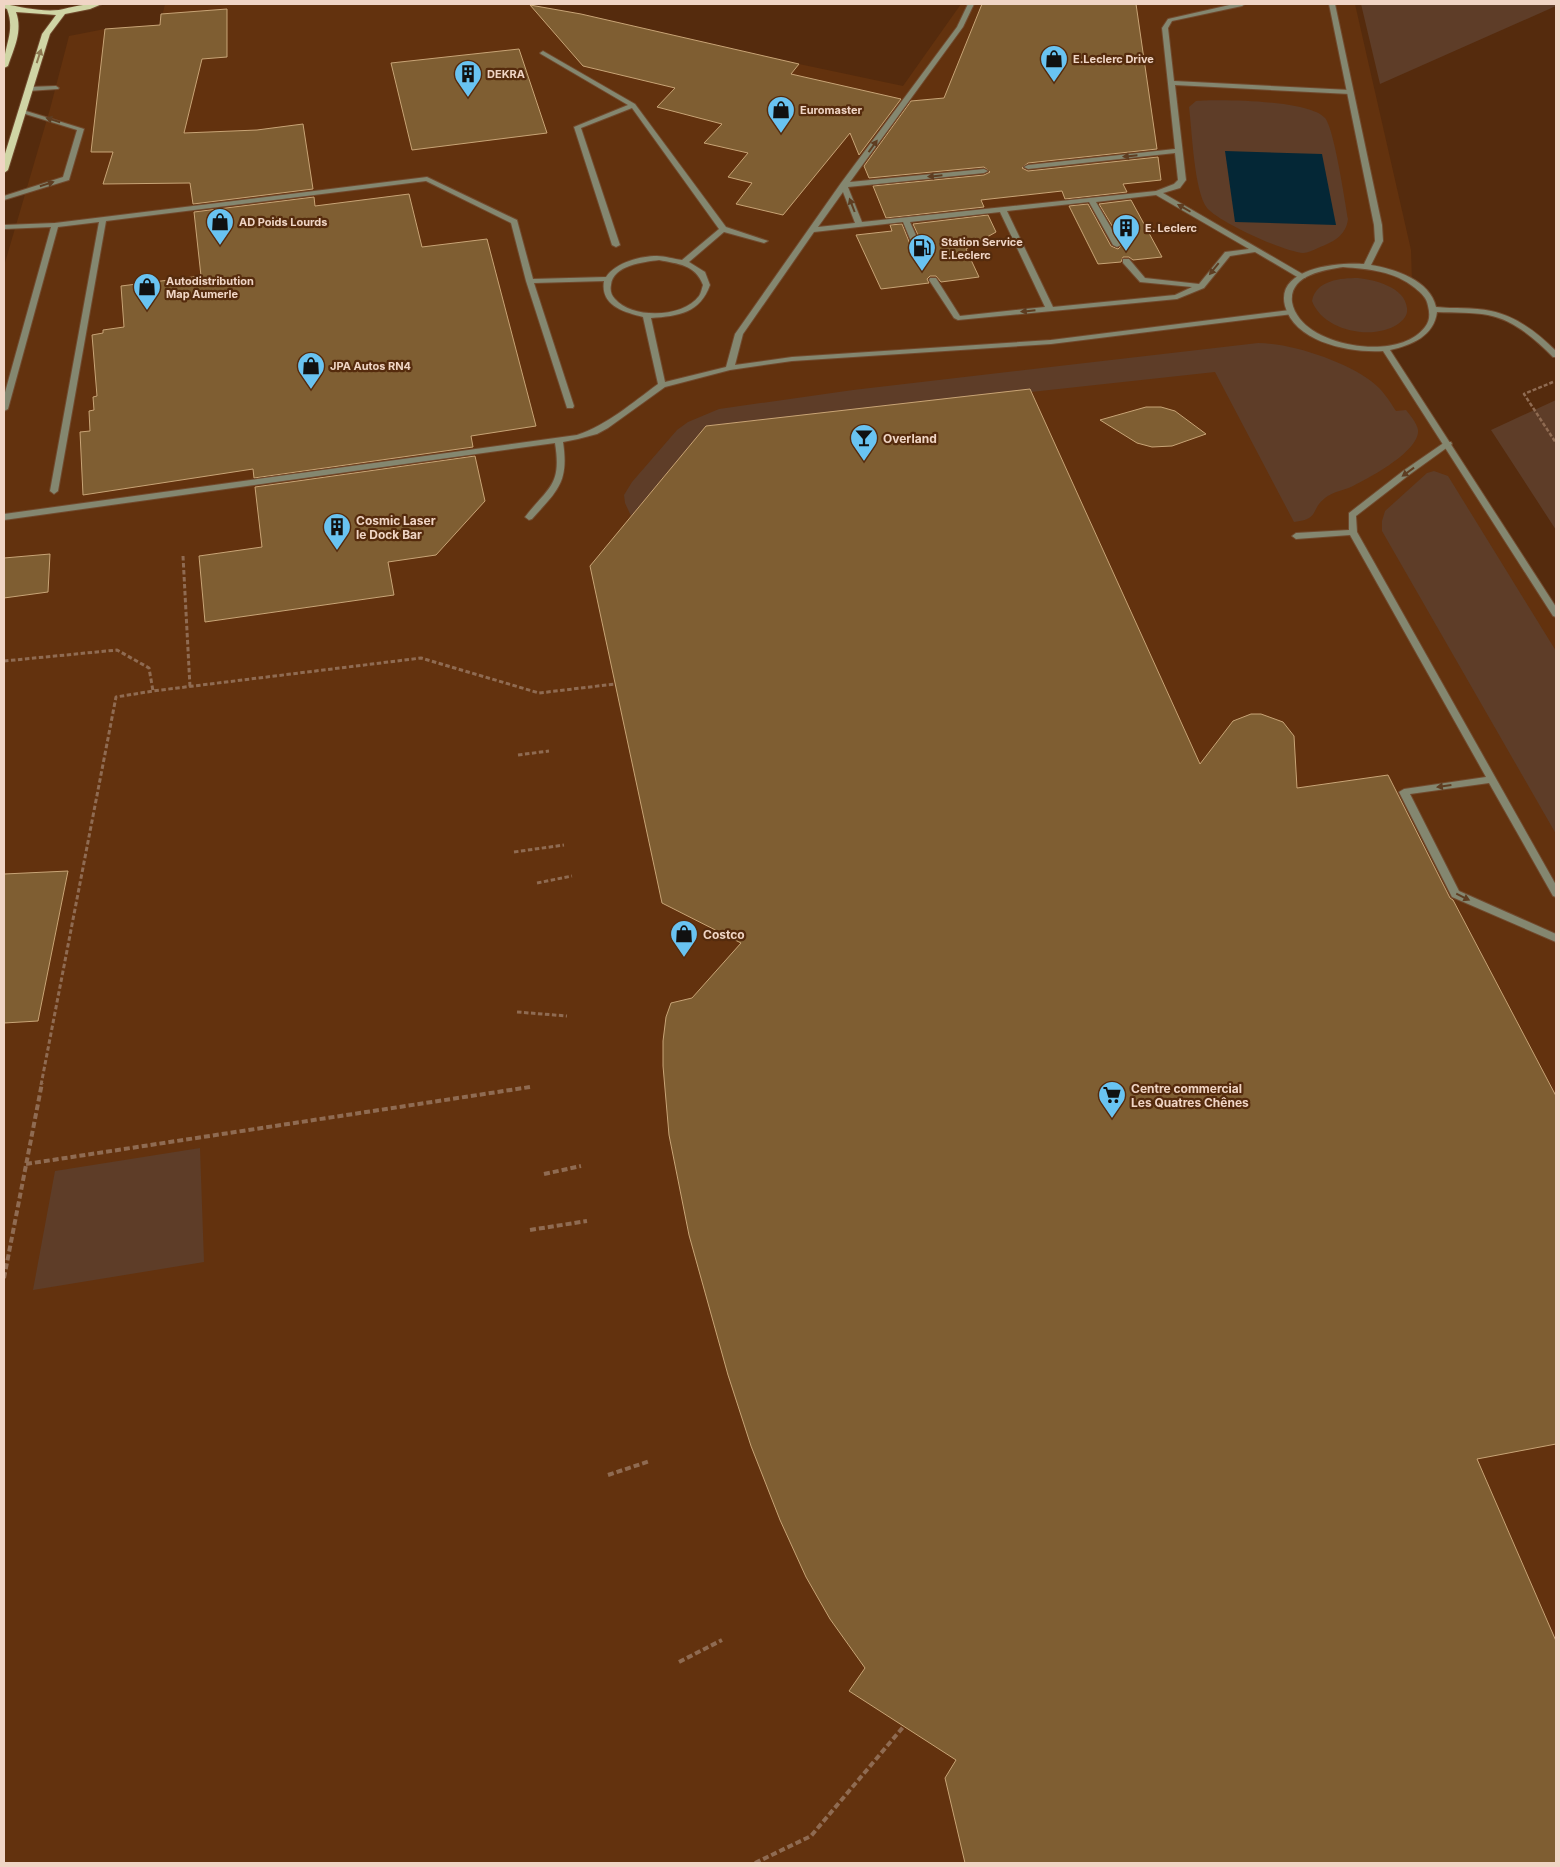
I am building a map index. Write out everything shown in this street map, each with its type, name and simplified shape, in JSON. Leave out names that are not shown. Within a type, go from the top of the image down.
[{"type":"main road","points":[[7,8],[36,12],[63,11],[98,4]]},
{"type":"main road","points":[[4,66],[16,33],[16,21],[7,8]]},
{"type":"main road","points":[[4,170],[46,34],[63,11]]},
{"type":"street","points":[[730,368],[738,334],[960,27],[971,4]]},
{"type":"street","points":[[812,230],[1157,193],[1177,186],[1182,180],[1165,28],[1170,20],[1242,4]]},
{"type":"street","points":[[1332,4],[1378,226],[1379,241],[1367,266]]},
{"type":"street","points":[[543,53],[633,105],[724,229],[764,241]]},
{"type":"street","points":[[1171,83],[1350,92]]},
{"type":"street","points":[[28,89],[56,88]]},
{"type":"street","points":[[616,245],[577,127],[633,105]]},
{"type":"street","points":[[4,198],[66,178],[81,129],[21,111]]},
{"type":"street","points":[[1028,167],[1179,151]]},
{"type":"street","points":[[844,185],[984,171]]},
{"type":"street","points":[[4,227],[55,225],[427,179],[514,222],[530,281],[570,406]]},
{"type":"street","points":[[844,185],[860,225]]},
{"type":"street","points":[[1157,193],[1302,276]]},
{"type":"street","points":[[1092,200],[1116,245]]},
{"type":"street","points":[[1003,210],[1050,309]]},
{"type":"street","points":[[54,490],[102,219]]},
{"type":"street","points":[[906,220],[922,258]]},
{"type":"street","points":[[4,409],[55,225]]},
{"type":"street","points":[[684,262],[724,229]]},
{"type":"street","points":[[933,280],[958,318],[1177,297],[1201,286],[1228,254],[1256,250]]},
{"type":"street","points":[[646,259],[666,259],[684,262],[697,269],[705,277],[708,287],[704,297],[695,305],[682,312],[665,316],[647,316],[622,309],[613,302],[608,295],[606,287],[608,279],[623,266],[646,259]]},
{"type":"street","points":[[1126,261],[1143,280],[1201,286]]},
{"type":"street","points":[[1367,266],[1392,272],[1412,282],[1427,295],[1434,310],[1434,319],[1430,328],[1422,336],[1411,342],[1385,348],[1346,346],[1327,340],[1305,328],[1290,312],[1287,299],[1291,287],[1302,276],[1320,268],[1367,266]]},
{"type":"street","points":[[530,281],[569,278],[608,279]]},
{"type":"street","points":[[1434,310],[1490,314],[1516,324],[1542,341],[1556,355]]},
{"type":"street","points":[[4,517],[559,441],[594,432],[662,385],[730,368],[792,359],[1051,342],[1290,312]]},
{"type":"street","points":[[647,316],[662,385]]},
{"type":"street","points":[[1385,348],[1556,614]]},
{"type":"street","points":[[529,517],[560,479],[563,463],[559,441]]},
{"type":"street","points":[[1448,444],[1406,473],[1352,515],[1353,532],[1556,893]]},
{"type":"street","points":[[1296,536],[1353,532]]},
{"type":"street","points":[[1492,779],[1404,792],[1456,894],[1556,938]]},
{"type":"path","points":[[1556,381],[1524,394],[1556,443]]},
{"type":"path","points":[[183,556],[190,687]]},
{"type":"path","points":[[4,661],[117,650],[149,668],[153,691]]},
{"type":"path","points":[[4,1278],[116,697],[421,658],[539,694],[615,684]]},
{"type":"path","points":[[518,755],[549,751]]},
{"type":"path","points":[[514,852],[564,845]]},
{"type":"path","points":[[537,883],[572,876]]},
{"type":"path","points":[[517,1012],[567,1016]]},
{"type":"path","points":[[26,1164],[530,1087]]},
{"type":"path","points":[[544,1174],[581,1166]]},
{"type":"path","points":[[530,1230],[586,1221]]},
{"type":"path","points":[[608,1475],[650,1461]]},
{"type":"path","points":[[679,1662],[722,1640]]},
{"type":"path","points":[[755,1863],[811,1836],[904,1726]]},
{"type":"shaded area","points":[[165,4],[530,5],[581,14],[903,86],[961,4],[1355,4],[1411,250],[1412,282],[1435,309],[1422,336],[1385,348],[1556,614],[1556,1863],[4,1863],[4,266],[50,109],[69,36],[105,29],[160,25]]},
{"type":"shaded area","points":[[1361,4],[1556,4],[1556,6],[1380,84]]},
{"type":"shaded area","points":[[1224,100],[1283,104],[1316,112],[1325,118],[1332,135],[1348,219],[1342,234],[1329,243],[1303,253],[1267,242],[1224,221],[1207,208],[1196,175],[1189,107],[1196,101]]},
{"type":"shaded area","points":[[1358,278],[1388,286],[1401,295],[1407,308],[1404,319],[1388,329],[1376,332],[1350,330],[1337,326],[1327,320],[1312,301],[1314,294],[1324,284],[1337,280]]},
{"type":"shaded area","points":[[1258,343],[1286,346],[1317,354],[1347,367],[1371,381],[1379,388],[1396,411],[1406,410],[1413,419],[1418,430],[1411,446],[1403,455],[1370,477],[1328,496],[1320,502],[1308,519],[1294,522],[1215,372],[1031,392],[1030,389],[706,426],[631,516],[625,503],[624,495],[632,482],[677,430],[688,422],[719,409],[853,390]]},
{"type":"shaded area","points":[[1556,400],[1556,530],[1491,430]]},
{"type":"shaded area","points":[[1434,471],[1448,476],[1556,651],[1556,834],[1382,531],[1385,511],[1427,473]]},
{"type":"shaded area","points":[[200,1148],[204,1262],[33,1290],[55,1171]]},
{"type":"water","points":[[1225,151],[1322,154],[1336,225],[1235,222]]},
{"type":"building","name":"E.Leclerc Drive","points":[[982,4],[1136,4],[1157,149],[1028,163],[1022,168],[1028,171],[1158,157],[1161,180],[1123,184],[1127,192],[1065,199],[1062,191],[981,200],[984,207],[886,218],[873,186],[984,175],[990,172],[984,167],[869,178],[864,166],[911,101],[944,98]]},
{"type":"building","name":"Euromaster","points":[[530,5],[581,14],[799,64],[791,74],[901,99],[859,155],[850,133],[783,215],[736,204],[752,183],[728,177],[748,153],[704,143],[722,124],[657,107],[675,88],[583,66]]},
{"type":"building","points":[[227,9],[227,57],[202,59],[184,133],[257,130],[303,124],[313,189],[193,204],[190,183],[103,184],[113,152],[91,152],[105,29],[160,25],[161,14]]},
{"type":"building","name":"DEKRA","points":[[519,49],[547,133],[412,150],[391,63]]},
{"type":"building","name":"JPA Autos RN4","points":[[409,194],[422,247],[487,239],[536,426],[471,436],[473,447],[254,478],[253,469],[83,495],[80,432],[90,431],[89,411],[94,410],[93,397],[97,396],[92,335],[103,333],[103,330],[124,327],[121,286],[201,276],[194,212],[314,197],[315,206]]},
{"type":"building","points":[[1131,200],[1162,257],[1133,260],[1129,257],[1123,257],[1121,262],[1098,264],[1069,206],[1088,204],[1111,246],[1118,249],[1123,244],[1099,204]]},
{"type":"building","points":[[988,215],[996,232],[966,249],[979,277],[941,282],[936,276],[930,276],[927,279],[929,283],[881,289],[856,235],[892,231],[890,225],[902,224],[916,259],[923,262],[928,257],[913,224]]},
{"type":"building","name":"Centre commercial Les Quatres Chênes","points":[[1030,389],[1200,764],[1233,721],[1251,714],[1261,714],[1283,722],[1294,736],[1297,788],[1388,775],[1450,898],[1453,900],[1556,1096],[1556,1444],[1477,1459],[1556,1641],[1556,1863],[965,1863],[945,1778],[956,1760],[849,1691],[865,1668],[830,1619],[806,1577],[780,1520],[751,1446],[728,1375],[689,1235],[669,1135],[663,1066],[663,1041],[666,1017],[671,1003],[692,998],[741,943],[662,903],[590,566],[706,426]]},
{"type":"building","points":[[1146,407],[1161,407],[1175,411],[1206,434],[1172,446],[1152,447],[1137,443],[1100,420]]},
{"type":"building","name":"Cosmic Laser le Dock Bar","points":[[475,456],[485,501],[436,555],[388,562],[394,595],[205,622],[199,556],[262,547],[255,487]]},
{"type":"building","points":[[50,554],[48,592],[4,598],[4,558]]},
{"type":"building","points":[[68,871],[38,1021],[4,1023],[4,874]]},
{"type":"place","name":"E.Leclerc Drive","points":[[1054,83]]},
{"type":"place","name":"DEKRA","points":[[468,98]]},
{"type":"place","name":"Euromaster","points":[[781,134]]},
{"type":"place","name":"AD Poids Lourds","points":[[220,246]]},
{"type":"place","name":"E. Leclerc","points":[[1126,252]]},
{"type":"place","name":"Station Service E.Leclerc","points":[[922,272]]},
{"type":"place","name":"Autodistribution Map Aumerle","points":[[147,311]]},
{"type":"place","name":"JPA Autos RN4","points":[[311,390]]},
{"type":"place","name":"Overland","points":[[864,462]]},
{"type":"place","name":"Cosmic Laser le Dock Bar","points":[[337,551]]},
{"type":"place","name":"Costco","points":[[684,958]]},
{"type":"place","name":"Centre commercial Les Quatres Chênes","points":[[1112,1119]]}]
